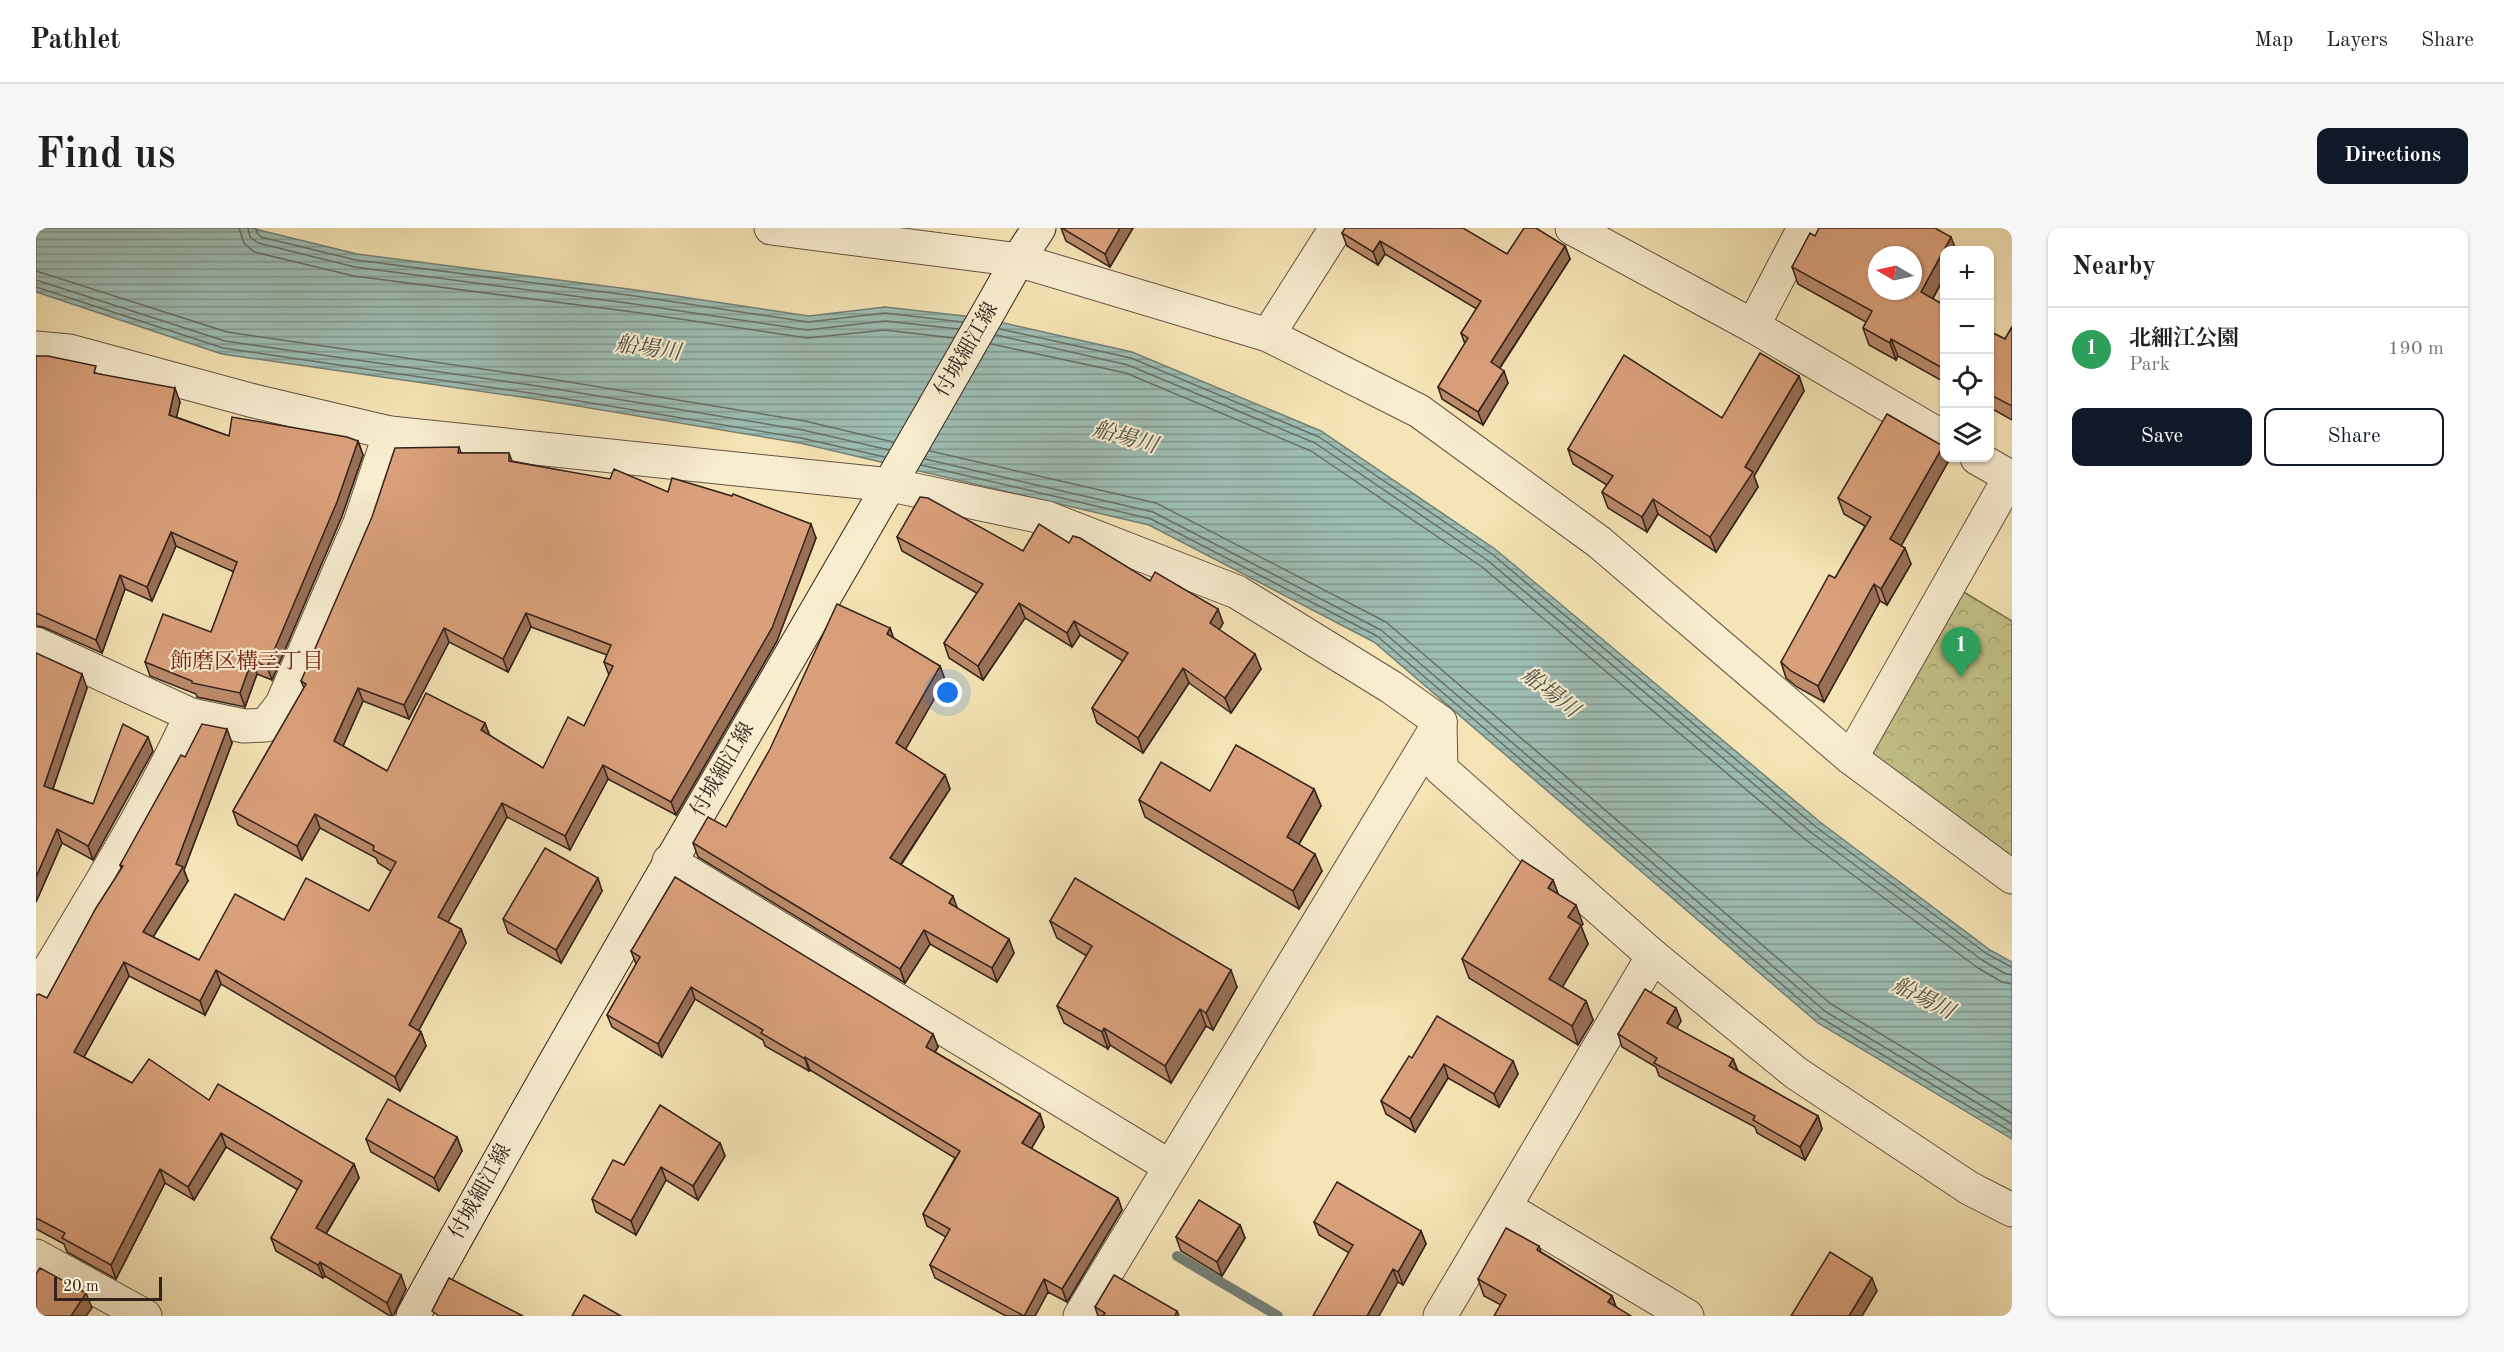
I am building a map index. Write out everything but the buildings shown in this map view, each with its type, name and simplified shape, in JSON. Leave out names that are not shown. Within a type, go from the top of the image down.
[{"type":"street","points":[[771,228],[1018,260],[1268,335],[1419,411],[1599,542],[1851,758],[2012,878]]},
{"type":"street","name":"付城細江線","points":[[413,1316],[494,1168],[669,861],[894,479],[1018,260],[1039,228]]},
{"type":"street","points":[[1268,335],[1336,228]]},
{"type":"street","points":[[1572,228],[1753,326],[1940,436]]},
{"type":"street","points":[[1753,326],[1804,228]]},
{"type":"street","points":[[36,348],[69,351],[254,401],[390,433],[894,479],[1047,518],[1237,592],[1391,687],[1440,722]]},
{"type":"street","points":[[36,644],[191,715],[244,726],[266,725],[282,704],[360,523],[390,433]]},
{"type":"street","points":[[1851,758],[2011,477],[1984,462]]},
{"type":"street","points":[[36,990],[105,879],[169,762],[191,715]]},
{"type":"street","points":[[1440,722],[1441,769],[1653,956],[1796,1073],[1969,1188],[2012,1210]]},
{"type":"street","points":[[1080,1316],[1440,722]]},
{"type":"street","points":[[669,861],[1169,1166]]},
{"type":"street","points":[[1440,1316],[1506,1208],[1653,956]]},
{"type":"street","points":[[1506,1208],[1686,1316]]},
{"type":"street","points":[[36,1256],[145,1316]]},
{"type":"green space","points":[[1962,591],[2012,621],[2012,866],[1876,761],[1872,749]]},
{"type":"water","name":"船場川","points":[[36,228],[251,228],[357,254],[636,290],[809,316],[885,307],[982,318],[1132,352],[1321,431],[1495,549],[1820,822],[1990,950],[2012,962],[2012,1139],[1818,1023],[1374,642],[1149,525],[800,443],[542,400],[222,354],[36,292]]},
{"type":"waterway","points":[[1177,1256],[1278,1316]]},
{"type":"place","name":"北細江公園","points":[[1961,677]]},
{"type":"district","name":"飾磨区構三丁目","points":[[247,662]]}]
